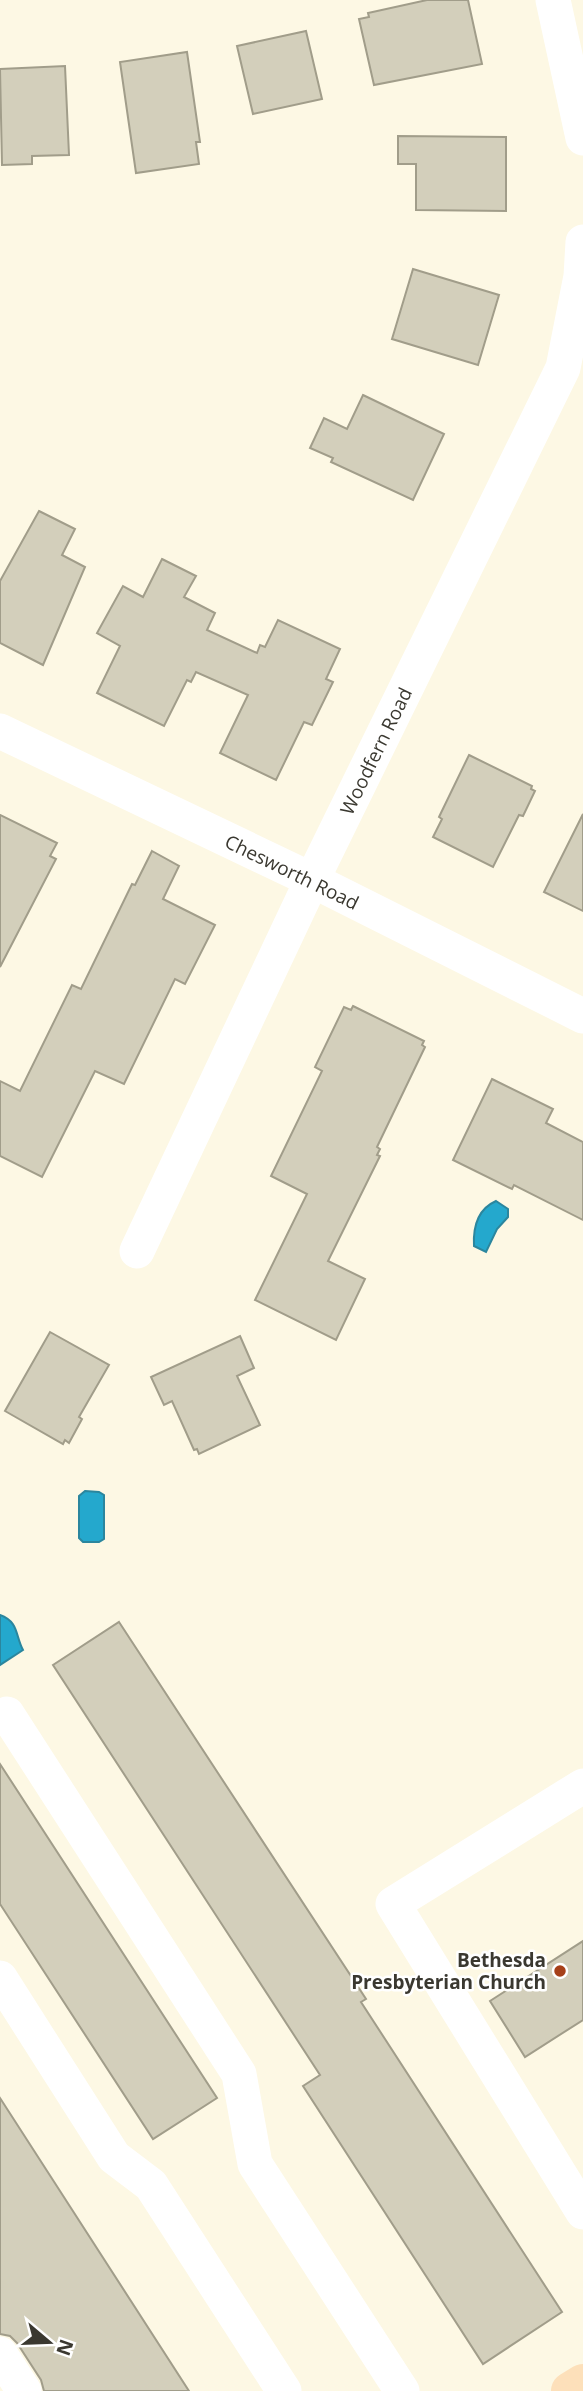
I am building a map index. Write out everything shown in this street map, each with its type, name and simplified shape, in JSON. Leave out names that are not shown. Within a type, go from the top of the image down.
[{"type":"main road","points":[[570,2391],[583,2383]]},
{"type":"street","points":[[553,0],[583,138]]},
{"type":"street","name":"Woodfern Road","points":[[137,1251],[312,880],[564,368],[581,276],[583,242]]},
{"type":"street","name":"Chesworth Road","points":[[0,731],[312,880],[583,1016]]},
{"type":"street","points":[[7,1714],[239,2074],[256,2164],[402,2391]]},
{"type":"street","points":[[583,1786],[393,1904],[583,2212]]},
{"type":"street","points":[[0,1978],[114,2157],[151,2185],[284,2391]]},
{"type":"street","points":[[0,2354],[24,2391]]},
{"type":"water","points":[[496,1201],[508,1209],[508,1217],[497,1229],[486,1252],[474,1246],[474,1232],[481,1214]]},
{"type":"water","points":[[85,1491],[104,1495],[104,1539],[99,1542],[83,1542],[79,1538],[79,1496]]},
{"type":"water","points":[[0,1615],[14,1625],[23,1650],[0,1665]]},
{"type":"building","points":[[427,0],[468,0],[482,64],[374,85],[359,19],[369,17],[368,13]]},
{"type":"building","points":[[306,31],[322,99],[253,114],[237,46]]},
{"type":"building","points":[[187,52],[200,142],[196,142],[199,164],[136,173],[120,62]]},
{"type":"building","points":[[65,66],[69,155],[32,156],[32,164],[2,165],[0,69]]},
{"type":"building","points":[[398,136],[506,137],[506,211],[416,210],[416,164],[398,164]]},
{"type":"building","points":[[413,269],[499,295],[478,365],[392,339]]},
{"type":"building","points":[[363,395],[444,434],[413,500],[331,462],[333,458],[310,448],[324,418],[347,429]]},
{"type":"building","points":[[39,511],[75,529],[62,555],[85,567],[43,665],[0,643],[0,581]]},
{"type":"building","points":[[162,559],[196,576],[184,597],[215,613],[207,630],[257,653],[260,645],[265,647],[278,620],[340,649],[326,679],[333,682],[312,725],[304,722],[276,780],[220,753],[248,695],[196,672],[191,682],[187,680],[164,726],[97,693],[120,646],[97,633],[123,586],[143,597]]},
{"type":"building","points":[[469,755],[532,786],[531,789],[535,791],[523,816],[519,815],[493,867],[433,837],[442,819],[439,817]]},
{"type":"building","points":[[583,814],[583,911],[544,892]]},
{"type":"building","points":[[0,815],[57,843],[50,856],[56,859],[0,967]]},
{"type":"building","points":[[152,851],[179,866],[163,899],[215,925],[185,984],[175,979],[124,1084],[95,1071],[42,1177],[0,1156],[0,1081],[20,1091],[72,985],[81,989],[132,884],[135,885]]},
{"type":"building","points":[[353,1006],[424,1041],[422,1045],[425,1047],[377,1147],[380,1149],[377,1155],[380,1156],[328,1261],[365,1279],[336,1340],[255,1300],[307,1194],[271,1176],[322,1071],[315,1067],[344,1007],[351,1010]]},
{"type":"building","points":[[492,1079],[553,1109],[546,1123],[583,1142],[583,1220],[514,1185],[512,1189],[453,1160]]},
{"type":"building","points":[[50,1332],[109,1365],[79,1417],[82,1419],[69,1443],[65,1440],[63,1444],[5,1411]]},
{"type":"building","points":[[240,1336],[254,1368],[237,1376],[260,1425],[199,1454],[197,1449],[194,1450],[172,1401],[164,1405],[151,1377]]},
{"type":"building","points":[[119,1622],[366,1999],[361,2002],[562,2312],[483,2364],[303,2086],[320,2075],[53,1665]]},
{"type":"building","points":[[0,1764],[217,2098],[153,2139],[0,1904]]},
{"type":"building","name":"Bethesda Presbyterian Church","points":[[583,1941],[583,2020],[525,2057],[490,2001]]},
{"type":"building","points":[[0,2098],[189,2391],[44,2391],[41,2380],[17,2343],[10,2336],[0,2334]]},
{"type":"place","name":"Bethesda Presbyterian Church","points":[[560,1971]]}]
